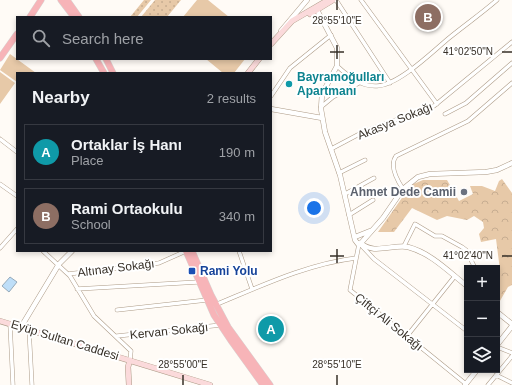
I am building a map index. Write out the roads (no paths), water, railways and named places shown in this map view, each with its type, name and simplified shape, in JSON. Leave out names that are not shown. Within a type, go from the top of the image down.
[{"type":"main road","points":[[61,0],[73,16]]},
{"type":"main road","points":[[67,0],[78,16]]},
{"type":"main road","points":[[272,43],[279,34],[292,24],[328,0]]},
{"type":"main road","points":[[316,8],[333,0]]},
{"type":"main road","points":[[31,16],[41,2]]},
{"type":"main road","points":[[0,58],[16,35]]},
{"type":"main road","points":[[97,60],[103,72]]},
{"type":"main road","points":[[106,60],[112,72]]},
{"type":"main road","points":[[249,72],[258,60]]},
{"type":"main road","points":[[186,252],[198,282],[221,325],[263,385]]},
{"type":"main road","points":[[192,252],[216,305],[228,327],[270,385]]},
{"type":"main road","name":"Eyüp Sultan Caddesi","points":[[0,321],[210,385]]},
{"type":"main road","points":[[129,385],[128,367],[130,360]]},
{"type":"street","points":[[279,34],[307,0]]},
{"type":"street","points":[[336,0],[390,83]]},
{"type":"street","points":[[361,0],[437,104]]},
{"type":"street","points":[[336,66],[359,82],[375,86],[390,83],[497,0]]},
{"type":"street","points":[[316,8],[337,48],[336,66],[322,94],[320,108],[352,224],[361,243],[374,259],[464,330]]},
{"type":"street","points":[[272,95],[290,68],[331,35]]},
{"type":"street","name":"Akasya Sokağı","points":[[331,149],[365,131],[422,112],[437,104],[512,42]]},
{"type":"street","points":[[444,114],[466,103],[512,63]]},
{"type":"street","points":[[320,108],[333,97],[359,82]]},
{"type":"street","points":[[403,189],[392,164],[396,156],[468,121],[511,85]]},
{"type":"street","points":[[272,109],[322,118]]},
{"type":"street","points":[[0,139],[16,151]]},
{"type":"street","points":[[339,173],[365,160]]},
{"type":"street","points":[[361,243],[383,218],[403,189],[412,180],[424,175],[486,172],[497,170],[512,164]]},
{"type":"street","points":[[344,194],[374,178]]},
{"type":"street","points":[[0,184],[16,195]]},
{"type":"street","points":[[349,215],[373,200]]},
{"type":"street","points":[[404,246],[415,224],[434,236],[442,236],[462,247],[466,250],[474,265]]},
{"type":"street","points":[[0,248],[16,230]]},
{"type":"street","points":[[371,230],[358,236],[355,242],[361,243],[372,249],[404,246],[425,254],[464,284]]},
{"type":"street","name":"Çiftçi Ali Sokağı","points":[[361,243],[351,277],[350,290],[465,384]]},
{"type":"street","points":[[44,252],[59,264],[68,274],[94,316],[117,336],[131,351],[130,360]]},
{"type":"street","points":[[21,327],[59,264],[71,252]]},
{"type":"street","name":"Altınay Sokağı","points":[[68,274],[159,263],[184,252]]},
{"type":"street","points":[[239,252],[252,289]]},
{"type":"street","points":[[216,305],[252,289],[326,264],[356,258]]},
{"type":"street","points":[[407,336],[455,276]]},
{"type":"street","points":[[77,289],[198,282]]},
{"type":"street","points":[[117,310],[207,300]]},
{"type":"street","points":[[500,315],[512,325],[500,342]]},
{"type":"street","points":[[10,324],[13,385]]},
{"type":"street","name":"Kervan Sokağı","points":[[117,336],[221,325]]},
{"type":"street","points":[[29,329],[32,385]]},
{"type":"street","points":[[500,347],[512,353]]},
{"type":"street","points":[[488,385],[512,356]]},
{"type":"street","points":[[465,384],[474,373]]},
{"type":"street","points":[[496,375],[512,383]]},
{"type":"water","points":[[10,277],[17,282],[9,292],[2,286]]},
{"type":"place","name":"Rami Ortaokulu","points":[[428,17]]},
{"type":"place","name":"Bayramoğulları Apartmanı","points":[[289,84]]},
{"type":"place","name":"Ahmet Dede Camii","points":[[464,192]]},
{"type":"place","name":"Rami Yolu","points":[[192,271]]},
{"type":"place","name":"Ortaklar İş Hanı","points":[[271,329]]}]
